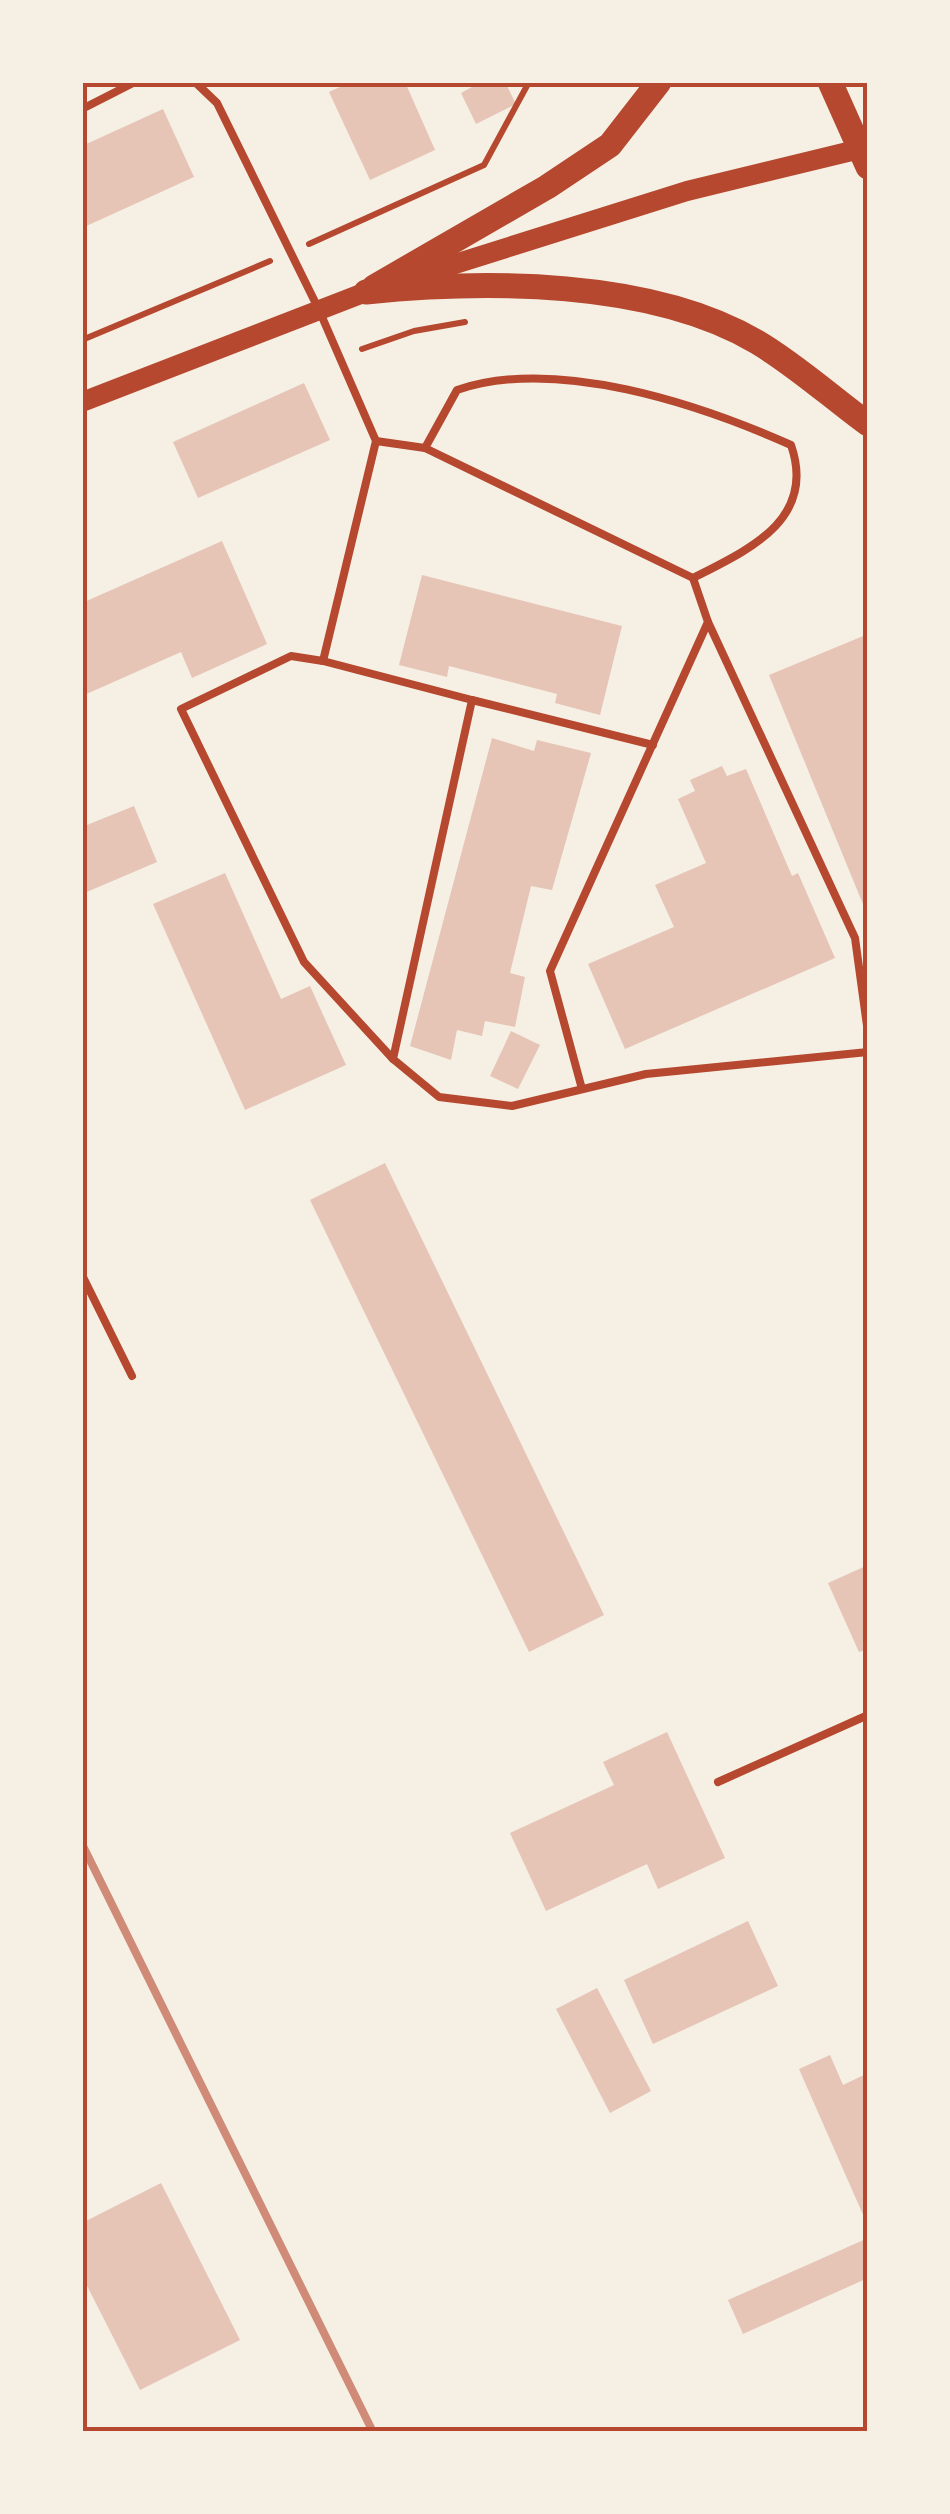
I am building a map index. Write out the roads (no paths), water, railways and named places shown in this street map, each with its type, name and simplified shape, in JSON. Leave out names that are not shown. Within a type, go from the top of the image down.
[{"type":"main road","points":[[366,292],[547,187],[610,145],[659,82]]},
{"type":"main road","points":[[82,402],[366,292],[687,190],[865,155],[830,82]]},
{"type":"main road","points":[[366,292],[464,282],[568,289],[676,310],[756,341],[868,424]]},
{"type":"lane","points":[[82,109],[135,82]]},
{"type":"lane","points":[[195,82],[217,103],[318,310],[376,441],[324,661]]},
{"type":"lane","points":[[424,448],[457,390],[492,378],[617,387],[716,412],[792,446],[801,473],[784,517],[756,545],[693,578]]},
{"type":"lane","points":[[376,441],[424,448],[693,578],[708,622],[855,938],[868,1034]]},
{"type":"lane","points":[[582,1089],[550,970],[708,622]]},
{"type":"lane","points":[[652,744],[324,661],[290,656],[181,710],[304,962],[393,1059],[438,1098],[512,1106],[646,1074],[868,1052]]},
{"type":"lane","points":[[393,1059],[472,700]]},
{"type":"lane","points":[[82,1275],[132,1376]]},
{"type":"lane","points":[[718,1782],[868,1714]]},
{"type":"railway","points":[[82,1844],[373,2432]]}]
